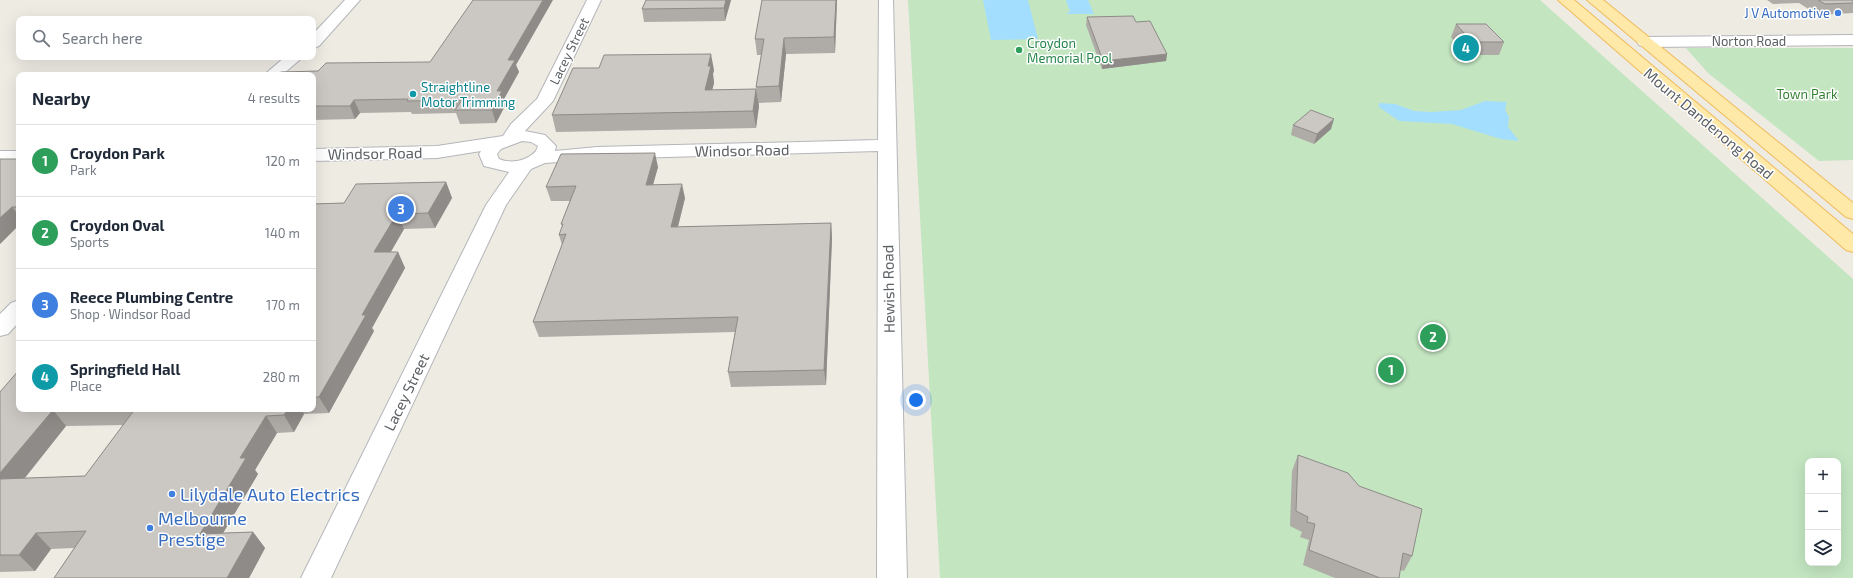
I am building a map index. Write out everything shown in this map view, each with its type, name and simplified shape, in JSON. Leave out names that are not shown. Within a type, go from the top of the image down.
[{"type":"main road","name":"Mount Dandenong Road","points":[[1565,0],[1853,245]]},
{"type":"main road","name":"Mount Dandenong Road","points":[[1594,0],[1853,213]]},
{"type":"main road","points":[[1615,43],[1645,42]]},
{"type":"street","points":[[316,40],[353,0]]},
{"type":"street","name":"Lacey Street","points":[[496,205],[491,150],[506,140],[544,101],[594,0]]},
{"type":"street","name":"Hewish Road","points":[[886,0],[886,145],[892,578]]},
{"type":"street","name":"Norton Road","points":[[1645,42],[1853,40]]},
{"type":"street","points":[[276,72],[291,60]]},
{"type":"street","name":"Lacey Street","points":[[316,578],[496,205],[536,151],[544,101]]},
{"type":"street","name":"Windsor Road","points":[[316,154],[437,152],[506,140],[520,136],[536,151]]},
{"type":"street","name":"Windsor Road","points":[[437,152],[492,162],[509,167],[536,151],[597,153],[886,145]]},
{"type":"street","points":[[0,157],[16,157]]},
{"type":"street","points":[[0,328],[16,311]]},
{"type":"green space","points":[[908,0],[1540,0],[1853,279],[1853,578],[940,578]]},
{"type":"green space","name":"Town Park","points":[[1686,48],[1853,48],[1853,160],[1819,161],[1708,73]]},
{"type":"water","points":[[983,0],[1028,0],[1038,39],[991,40]]},
{"type":"water","points":[[1066,0],[1088,0],[1094,14],[1067,14],[1070,12]]},
{"type":"water","points":[[1485,101],[1507,102],[1505,110],[1509,117],[1508,127],[1519,141],[1501,139],[1452,124],[1399,121],[1379,107],[1379,103],[1395,104],[1414,111],[1432,112],[1461,110]]},
{"type":"building","points":[[473,0],[543,0],[508,60],[515,60],[497,91],[502,91],[492,110],[455,110],[462,100],[354,100],[350,106],[316,106],[316,72],[281,72],[318,71],[326,63],[430,62]]},
{"type":"building","points":[[646,0],[726,0],[724,8],[642,9]]},
{"type":"building","points":[[762,0],[836,0],[834,37],[784,38],[779,86],[756,87],[764,39],[755,39]]},
{"type":"building","points":[[1818,0],[1853,0],[1853,3],[1825,4]]},
{"type":"building","points":[[1133,16],[1136,22],[1150,21],[1167,54],[1103,61],[1087,17]]},
{"type":"building","points":[[1456,24],[1486,24],[1504,42],[1472,42]]},
{"type":"building","points":[[711,54],[708,66],[711,66],[705,90],[756,89],[753,111],[552,115],[573,68],[599,68],[604,55]]},
{"type":"building","points":[[1311,110],[1334,119],[1317,134],[1293,125]]},
{"type":"building","points":[[655,153],[646,185],[682,184],[671,227],[831,223],[824,370],[728,372],[738,317],[533,322],[566,234],[559,235],[563,224],[561,224],[576,186],[546,187],[561,154]]},
{"type":"building","points":[[0,159],[16,159],[16,207],[12,207],[0,218]]},
{"type":"building","points":[[446,182],[428,213],[397,214],[374,252],[398,252],[362,315],[366,315],[319,397],[316,397],[316,204],[344,203],[356,184]]},
{"type":"building","points":[[16,373],[16,412],[51,412],[0,473],[0,392]]},
{"type":"building","points":[[133,412],[286,412],[284,415],[266,416],[240,458],[246,458],[200,534],[253,532],[227,578],[54,578],[86,531],[36,533],[19,555],[0,555],[0,479],[85,476]]},
{"type":"building","points":[[1298,455],[1348,473],[1359,486],[1422,509],[1412,556],[1403,553],[1399,578],[1380,578],[1309,550],[1315,524],[1307,522],[1308,517],[1296,511]]},
{"type":"place","name":"J V Automotive","points":[[1838,13]]},
{"type":"place","name":"Springfield Hall","points":[[1466,48]]},
{"type":"place","name":"Croydon Memorial Pool","points":[[1019,50]]},
{"type":"place","name":"Straightline Motor Trimming","points":[[413,94]]},
{"type":"place","name":"Reece Plumbing Centre","points":[[401,209]]},
{"type":"place","name":"Croydon Oval","points":[[1433,337]]},
{"type":"place","name":"Croydon Park","points":[[1391,370]]},
{"type":"place","name":"Lilydale Auto Electrics","points":[[172,494]]},
{"type":"place","name":"Melbourne Prestige","points":[[150,528]]}]
